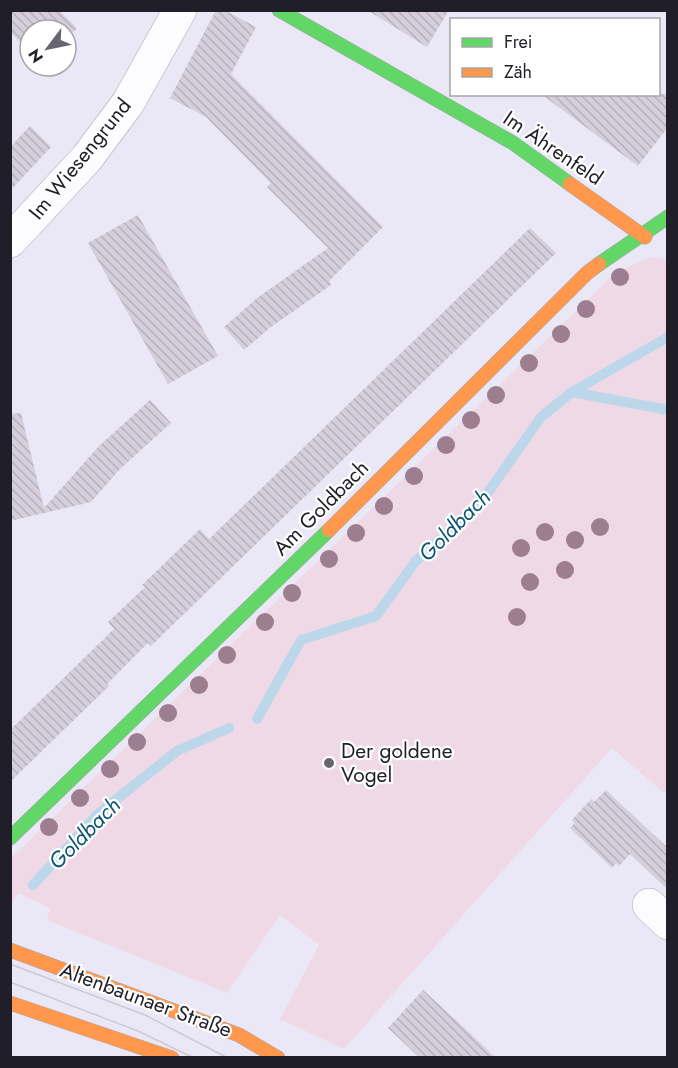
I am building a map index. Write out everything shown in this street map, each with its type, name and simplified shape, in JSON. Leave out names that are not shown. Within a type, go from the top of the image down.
[{"type":"street","name":"Im Wiesengrund","points":[[10,241],[87,158],[128,103],[180,10]]},
{"type":"street","name":"Im Ährenfeld","points":[[279,10],[513,143],[645,237]]},
{"type":"street","name":"Am Goldbach","points":[[10,838],[304,555],[587,273],[613,254],[645,237],[668,217]]},
{"type":"street","name":"Altenbaunaer Straße","points":[[10,950],[239,1035],[278,1058]]},
{"type":"street","points":[[10,1003],[172,1058]]},
{"type":"shaded area","points":[[649,257],[667,259],[668,789],[664,793],[612,748],[344,1049],[280,1019],[319,945],[280,915],[227,993],[47,920],[50,908],[18,893],[11,904],[11,858],[614,274]]},
{"type":"building","points":[[10,10],[59,10],[67,18],[18,18],[18,40],[10,32]]},
{"type":"building","points":[[216,10],[224,10],[256,27],[231,74],[383,227],[329,281],[331,285],[271,327],[244,350],[224,327],[257,298],[328,248],[267,187],[271,183],[206,117],[170,98]]},
{"type":"building","points":[[367,10],[449,10],[427,47]]},
{"type":"building","points":[[660,94],[668,94],[668,127],[638,166],[544,96],[660,96]]},
{"type":"building","points":[[30,126],[51,147],[10,191],[10,147]]},
{"type":"building","points":[[138,215],[218,356],[168,384],[88,243]]},
{"type":"building","points":[[530,228],[556,253],[151,646],[148,643],[107,684],[109,686],[10,782],[10,730],[114,629],[108,622],[145,587],[142,585],[200,529],[209,539]]},
{"type":"building","points":[[150,400],[171,423],[120,469],[91,502],[10,521],[10,414],[21,413],[44,508],[99,446]]},
{"type":"building","points":[[606,790],[668,848],[668,890],[630,854],[619,866],[616,863],[612,868],[570,828],[575,823],[572,820],[591,799],[594,802]]},
{"type":"building","points":[[423,990],[496,1058],[420,1058],[388,1028]]},
{"type":"waterway","name":"Goldbach","points":[[257,719],[301,640],[376,616],[415,562],[482,501],[541,417],[572,392],[668,337]]},
{"type":"waterway","points":[[572,392],[668,410]]},
{"type":"waterway","name":"Goldbach","points":[[33,885],[98,814],[177,751],[229,728]]},
{"type":"tram line","points":[[10,964],[145,1015],[228,1058]]},
{"type":"tram line","points":[[10,982],[138,1031],[194,1058]]},
{"type":"traffic: fast","points":[[279,10],[513,143],[570,184]]},
{"type":"traffic: fast","points":[[599,264],[668,217]]},
{"type":"traffic: fast","points":[[10,838],[329,530]]},
{"type":"traffic: slow","points":[[570,184],[645,237]]},
{"type":"traffic: slow","points":[[329,530],[587,273],[599,264]]},
{"type":"traffic: slow","points":[[10,950],[239,1035],[278,1058]]},
{"type":"traffic: slow","points":[[10,1003],[172,1058]]},
{"type":"place","name":"Der goldene Vogel","points":[[329,763]]}]
